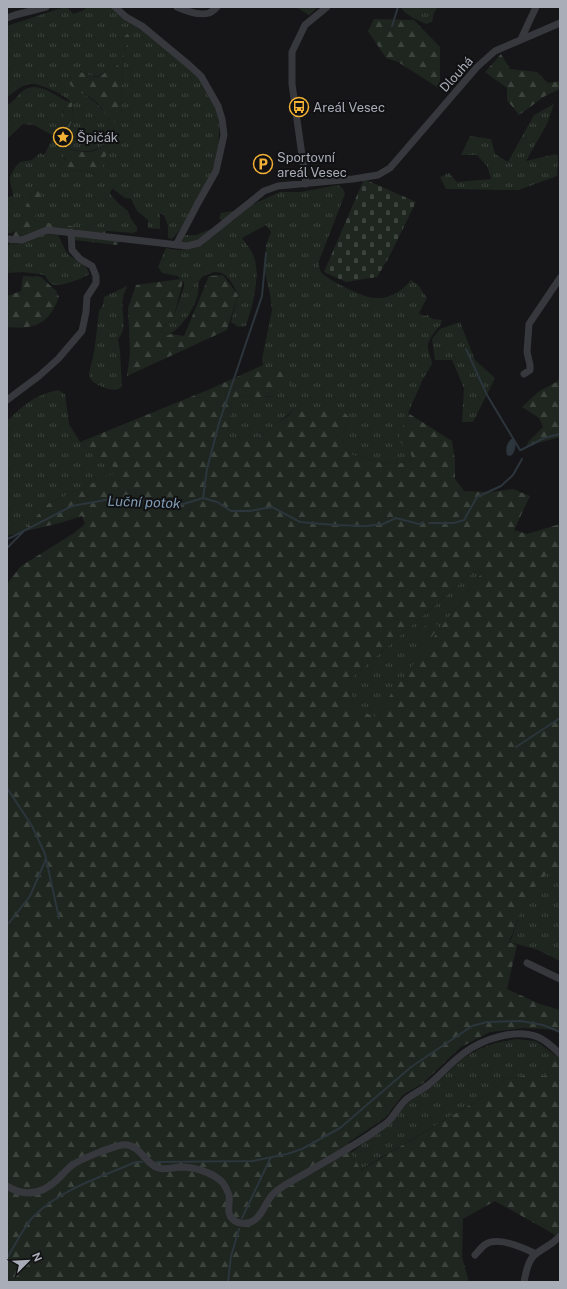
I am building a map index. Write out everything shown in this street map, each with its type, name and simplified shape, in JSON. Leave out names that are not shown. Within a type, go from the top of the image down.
[{"type":"street","points":[[15,15],[19,7]]},
{"type":"street","points":[[7,18],[46,7]]},
{"type":"street","points":[[115,7],[126,17],[142,26],[201,76],[218,106],[222,119],[224,135],[216,171],[176,245]]},
{"type":"street","points":[[177,7],[185,11],[196,13],[210,13],[217,7]]},
{"type":"street","points":[[7,239],[22,240],[47,230],[187,246],[199,243],[264,191],[278,186],[306,184],[292,84],[292,52],[305,25],[327,7]]},
{"type":"street","points":[[521,39],[536,7]]},
{"type":"street","name":"Dlouhá","points":[[306,184],[378,175],[390,168],[477,67],[495,51],[560,23]]},
{"type":"street","points":[[7,400],[39,376],[58,359],[82,331],[87,297],[96,283],[96,276],[92,266],[80,259],[72,250],[71,232]]},
{"type":"street","points":[[524,374],[530,370],[527,352],[529,324],[560,278]]},
{"type":"street","points":[[527,963],[560,979]]},
{"type":"street","points":[[7,1186],[15,1191],[24,1193],[45,1189],[71,1166],[81,1160],[122,1145],[131,1146],[138,1150],[152,1165],[158,1168],[167,1169],[180,1167],[198,1169],[212,1174],[223,1183],[229,1195],[229,1212],[233,1220],[242,1224],[252,1222],[260,1215],[274,1193],[296,1178],[360,1142],[388,1122],[407,1098],[424,1089],[462,1054],[471,1048],[497,1037],[530,1034],[546,1041],[560,1054]]},
{"type":"street","points":[[524,1282],[529,1263],[536,1254],[552,1244],[560,1236]]},
{"type":"street","points":[[475,1255],[486,1244],[494,1242],[505,1242],[536,1254]]},
{"type":"green space","points":[[67,7],[73,14],[84,10],[87,7],[111,7],[151,36],[190,69],[199,78],[208,91],[218,118],[218,146],[215,160],[211,174],[190,214],[182,228],[172,239],[168,238],[168,226],[164,215],[160,213],[160,229],[148,228],[148,220],[137,211],[131,199],[125,198],[113,189],[111,190],[110,194],[128,211],[131,219],[137,227],[137,231],[133,233],[95,230],[34,221],[41,197],[32,193],[16,230],[12,233],[7,233],[7,197],[13,196],[10,179],[12,172],[20,162],[32,160],[40,153],[44,155],[54,136],[34,125],[23,124],[7,139],[7,105],[24,90],[29,88],[40,88],[51,92],[66,101],[61,123],[66,135],[72,120],[73,109],[70,101],[66,98],[53,90],[39,85],[25,85],[7,97],[7,26]],"holes":[[[132,39],[125,47],[123,60],[121,114],[110,120],[95,102],[75,89],[80,71],[91,76],[97,76],[104,73],[109,67],[116,68],[119,63],[121,51]],[[102,145],[94,175],[84,170],[71,171],[65,159],[62,157],[64,153],[61,147],[77,151],[88,151]]]},
{"type":"green space","points":[[296,7],[318,7],[309,15]]},
{"type":"green space","points":[[401,7],[438,7],[434,13],[432,22],[426,24],[408,15]]},
{"type":"green space","points":[[374,19],[414,20],[440,47],[440,89],[398,62],[386,58],[368,31]]},
{"type":"green space","points":[[127,34],[130,35],[132,39],[125,47],[123,60],[121,114],[114,123],[95,101],[71,86],[69,83],[76,72],[82,72],[99,77],[109,67],[116,67],[122,41]]},
{"type":"green space","points":[[501,54],[510,69],[537,72],[548,83],[560,81],[560,89],[545,96],[519,115],[507,100],[507,88],[485,72]]},
{"type":"green space","points":[[66,101],[72,103],[73,118],[66,135],[63,134],[61,123]]},
{"type":"green space","points":[[554,104],[547,124],[526,161],[556,154],[558,156],[557,176],[519,190],[446,189],[440,177],[449,173],[457,182],[491,179],[487,166],[477,155],[461,155],[470,136],[491,139],[495,154],[508,162],[534,115]]},
{"type":"green space","points":[[106,143],[108,146],[101,175],[97,176],[84,170],[71,171],[64,168],[66,159],[62,157],[64,153],[61,147],[87,152],[96,150]]},
{"type":"green space","points":[[52,149],[56,150],[51,162],[49,156]]},
{"type":"green space","points":[[364,179],[416,202],[389,257],[377,277],[346,282],[324,272]]},
{"type":"green space","points":[[338,185],[343,189],[345,194],[319,261],[319,267],[322,273],[346,288],[373,298],[382,298],[395,294],[411,280],[418,285],[427,298],[419,313],[423,316],[428,315],[432,319],[442,320],[440,326],[430,338],[428,345],[432,364],[423,379],[408,413],[410,451],[412,458],[409,462],[394,464],[382,463],[352,455],[347,450],[342,440],[349,417],[344,412],[294,409],[265,432],[249,442],[243,443],[232,440],[228,434],[232,401],[237,397],[246,395],[268,397],[273,395],[285,388],[291,374],[263,365],[262,359],[272,310],[265,273],[266,245],[271,232],[266,225],[242,238],[253,254],[257,276],[255,293],[246,326],[238,327],[231,322],[238,295],[231,281],[227,277],[219,272],[214,272],[205,275],[200,279],[196,300],[191,312],[178,328],[168,335],[161,330],[174,316],[184,287],[184,282],[177,276],[162,273],[158,267],[166,248],[177,250],[187,249],[206,244],[187,247],[182,242],[185,235],[196,235],[208,230],[221,229],[226,224],[219,218],[221,213],[232,211],[236,215],[232,222],[247,207],[280,192],[300,192]]},
{"type":"green space","points":[[37,190],[40,192],[42,197],[34,221],[106,231],[103,239],[120,241],[117,245],[74,240],[73,231],[54,229],[51,234],[9,245],[32,193]]},
{"type":"green space","points":[[51,234],[58,235],[67,253],[84,265],[89,274],[83,278],[56,285],[49,282],[45,275],[23,272],[7,273],[7,245],[13,245]]},
{"type":"green space","points":[[223,275],[238,295],[227,330],[127,376],[130,353],[128,308],[136,285],[180,279],[183,281],[174,316],[161,330],[168,335],[184,336],[209,276]]},
{"type":"green space","points":[[23,276],[41,277],[56,291],[59,297],[51,314],[40,323],[26,327],[7,327],[7,296],[21,291]]},
{"type":"green space","points":[[127,286],[123,295],[122,304],[124,324],[118,339],[122,386],[121,388],[114,390],[108,389],[93,382],[90,378],[90,370],[95,346],[99,311],[103,305],[104,297]]},
{"type":"green space","points":[[460,322],[475,360],[495,378],[473,422],[462,422],[464,388],[452,360],[435,360],[432,339],[440,329]]},
{"type":"green space","points":[[263,365],[291,374],[294,379],[288,386],[276,394],[267,397],[240,396],[232,401],[228,434],[232,440],[240,442],[249,441],[259,437],[289,415],[294,409],[299,407],[311,410],[331,410],[344,412],[349,417],[342,440],[347,450],[352,455],[382,463],[394,464],[409,462],[412,458],[410,451],[398,440],[408,413],[452,441],[455,461],[455,479],[464,491],[489,492],[513,489],[530,496],[514,530],[527,534],[560,524],[560,868],[550,872],[542,878],[534,888],[522,910],[509,942],[517,945],[507,989],[540,1004],[560,1010],[560,1030],[524,1028],[490,1032],[461,1047],[423,1083],[403,1095],[385,1118],[348,1143],[351,1153],[361,1170],[488,1094],[504,1080],[522,1076],[546,1076],[554,1054],[560,1059],[560,1238],[495,1201],[463,1219],[462,1257],[469,1282],[7,1282],[7,584],[21,566],[74,533],[85,524],[82,516],[22,532],[49,503],[119,471],[80,442],[210,389]],"holes":[[[478,568],[481,574],[374,717],[354,707],[349,680]]]},
{"type":"green space","points":[[560,374],[560,437],[526,448],[528,442],[543,427],[539,418],[522,407],[538,392],[558,381]]},
{"type":"green space","points":[[58,390],[65,394],[69,424],[80,442],[120,471],[49,503],[22,532],[7,536],[7,421],[30,401],[49,392]]},
{"type":"green space","points":[[478,568],[481,574],[374,718],[354,707],[349,680]]},
{"type":"green space","points":[[435,617],[439,617],[436,623],[439,627],[427,643],[419,637],[420,631]]},
{"type":"green space","points":[[557,868],[560,868],[560,961],[538,950],[510,942],[522,910],[532,890],[539,881]]},
{"type":"green space","points":[[516,1039],[536,1041],[554,1054],[546,1076],[522,1076],[504,1080],[488,1094],[360,1170],[351,1153],[389,1124],[411,1100],[432,1087],[463,1058],[479,1049],[495,1043]]},
{"type":"shaded area","points":[[511,439],[514,439],[515,446],[512,455],[510,456],[506,453],[506,448]]},
{"type":"waterway","points":[[392,26],[398,7]]},
{"type":"waterway","points":[[203,498],[207,469],[219,423],[262,296],[266,253]]},
{"type":"waterway","points":[[466,349],[487,395],[520,450]]},
{"type":"waterway","name":"Luční potok","points":[[521,450],[544,438],[560,434]]},
{"type":"waterway","name":"Luční potok","points":[[429,523],[454,523],[464,520],[477,497],[501,486],[513,475],[522,459]]},
{"type":"waterway","name":"Luční potok","points":[[7,539],[72,506],[111,499],[140,500],[177,506],[203,498],[217,502],[231,511],[250,511],[272,507],[300,522],[334,525],[366,526],[383,524],[396,518],[419,524],[423,523]]},
{"type":"waterway","points":[[7,548],[23,532]]},
{"type":"waterway","points":[[516,747],[560,718]]},
{"type":"waterway","points":[[7,788],[32,826],[45,854],[59,918]]},
{"type":"waterway","points":[[9,923],[30,896],[46,859]]},
{"type":"waterway","points":[[156,1162],[253,1161],[287,1154],[302,1149],[340,1128],[411,1067],[472,1026],[487,1022],[521,1021],[543,1025],[560,1032]]},
{"type":"waterway","points":[[242,1218],[270,1159]]},
{"type":"waterway","points":[[7,1258],[30,1221],[44,1207],[69,1191],[95,1179],[136,1162],[142,1162]]},
{"type":"waterway","points":[[228,1282],[231,1256],[239,1229]]},
{"type":"place","name":"Areál Vesec","points":[[299,107]]},
{"type":"place","name":"Špičák","points":[[63,137]]},
{"type":"place","name":"Sportovní areál Vesec","points":[[263,164]]}]
